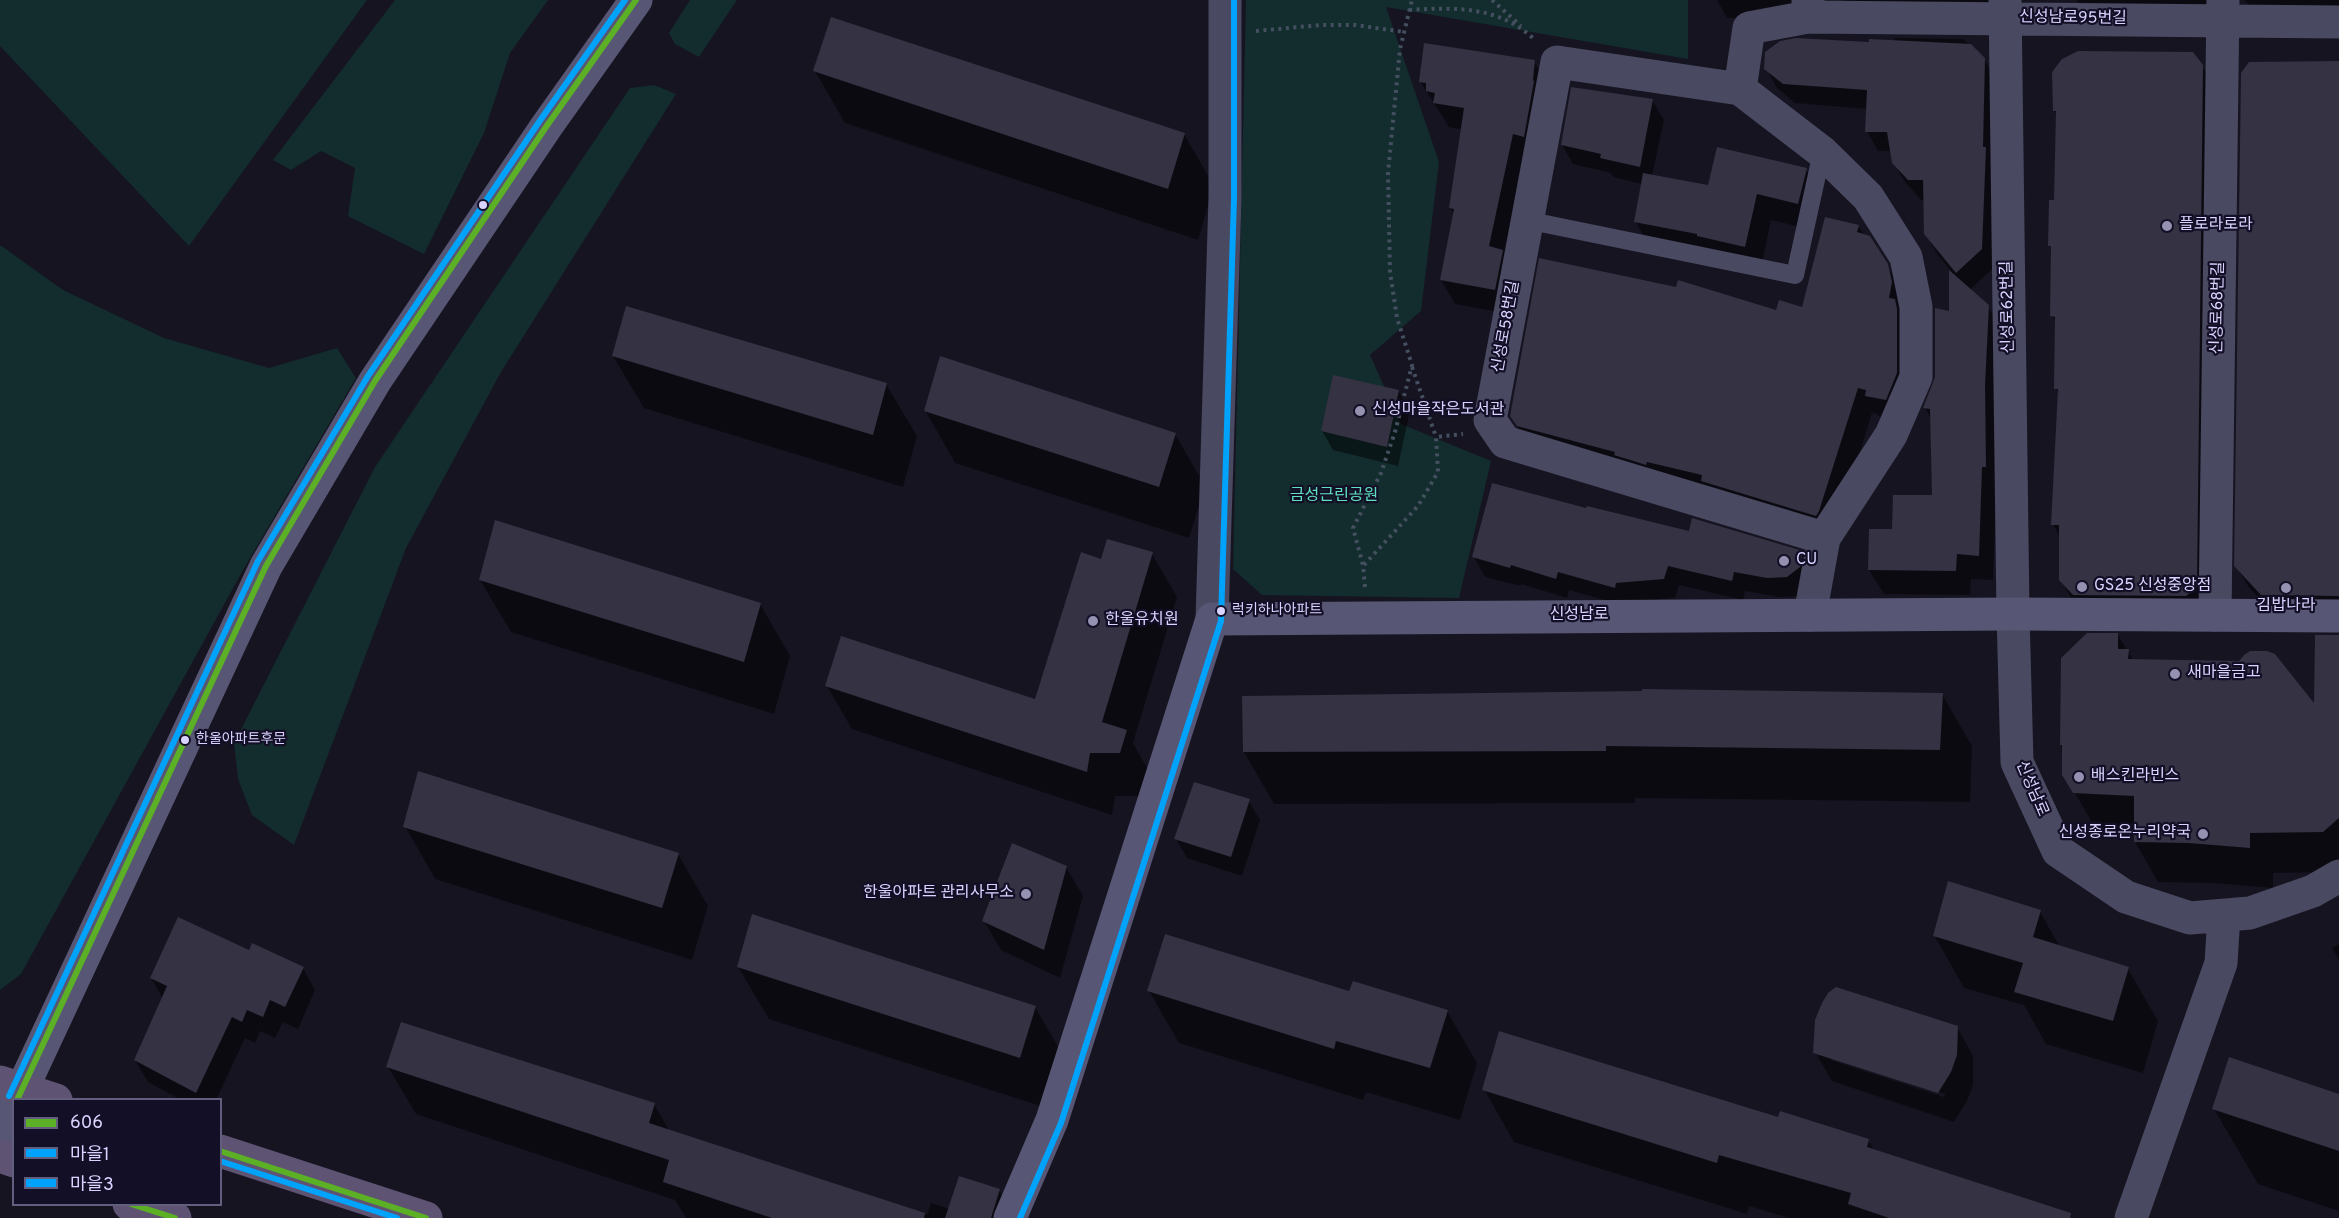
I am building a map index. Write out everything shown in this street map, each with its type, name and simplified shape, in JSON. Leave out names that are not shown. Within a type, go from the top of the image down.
[{"type":"main road","points":[[13,1094],[42,1098]]},
{"type":"main road","points":[[222,1152],[426,1218]]},
{"type":"main road","points":[[136,1206],[176,1218]]},
{"type":"street","points":[[0,1136],[13,1094],[266,566],[375,381],[546,127],[636,0]]},
{"type":"street","points":[[1010,1218],[1052,1120],[1212,619],[1225,198],[1225,0]]},
{"type":"street","points":[[1740,89],[1749,28],[1808,8]]},
{"type":"street","name":"신성남로95번길","points":[[1808,8],[2222,10],[2339,22]]},
{"type":"street","name":"신성로62번길","points":[[2005,9],[2013,614]]},
{"type":"street","name":"신성로68번길","points":[[2215,615],[2222,10]]},
{"type":"street","points":[[1557,62],[1740,89],[1822,152],[1868,197],[1906,257],[1916,307],[1916,377],[1891,435],[1824,538],[1810,615]]},
{"type":"street","name":"신성로58번길","points":[[1496,429],[1490,420],[1557,62]]},
{"type":"street","points":[[1496,429],[1505,442],[1824,538]]},
{"type":"street","points":[[2013,614],[2339,616]]},
{"type":"street","name":"신성남로","points":[[1212,619],[2013,614],[2017,762],[2058,850],[2126,897],[2190,918],[2250,913],[2313,891],[2339,876]]},
{"type":"street","points":[[2131,1218],[2221,963],[2224,915]]},
{"type":"lane","points":[[1526,220],[1795,275],[1822,152]]},
{"type":"path","points":[[1363,565],[1418,507],[1438,472],[1436,437],[1397,318],[1390,272],[1389,174],[1395,93],[1404,32],[1412,0]]},
{"type":"path","points":[[1492,0],[1557,62]]},
{"type":"path","points":[[1409,10],[1451,7],[1496,15],[1526,31]]},
{"type":"path","points":[[1225,36],[1321,25],[1355,25],[1404,32]]},
{"type":"path","points":[[1368,618],[1363,565],[1353,528],[1381,473],[1401,412],[1412,365]]},
{"type":"path","points":[[1436,437],[1496,429]]},
{"type":"green space","points":[[0,0],[367,0],[189,246],[0,46]]},
{"type":"green space","points":[[395,0],[548,0],[510,53],[484,133],[424,254],[348,216],[355,168],[321,151],[291,170],[273,160]]},
{"type":"green space","points":[[690,0],[737,0],[699,57],[675,44],[669,33]]},
{"type":"green space","name":"금성근린공원","points":[[1246,0],[1688,0],[1688,59],[1386,7],[1439,162],[1421,311],[1370,355],[1401,424],[1491,461],[1459,598],[1262,595],[1233,569]]},
{"type":"green space","points":[[654,85],[676,94],[501,372],[406,548],[294,845],[252,815],[238,779],[234,743],[375,467],[630,88]]},
{"type":"green space","points":[[0,245],[63,290],[164,338],[269,368],[337,348],[356,378],[243,570],[21,974],[0,990]]},
{"type":"building","points":[[831,17],[1185,133],[1168,189],[813,71]]},
{"type":"building","points":[[1796,38],[1971,44],[1985,58],[1983,147],[1986,147],[1982,249],[1956,273],[1924,234],[1923,180],[1908,180],[1892,163],[1887,132],[1865,132],[1867,90],[1783,84],[1764,69],[1765,52],[1780,41]]},
{"type":"building","points":[[1424,43],[1535,60],[1534,81],[1524,137],[1513,134],[1489,246],[1503,250],[1495,290],[1440,280],[1454,209],[1449,208],[1464,108],[1433,103],[1435,93],[1426,91],[1426,83],[1419,82]]},
{"type":"building","points":[[2078,51],[2193,52],[2203,65],[2197,587],[2186,596],[2073,595],[2059,580],[2059,525],[2051,525],[2058,389],[2054,389],[2055,317],[2050,316],[2051,246],[2048,246],[2049,200],[2054,200],[2056,111],[2053,111],[2052,72],[2062,59]]},
{"type":"building","points":[[2339,61],[2339,596],[2261,595],[2234,566],[2241,73],[2249,62]]},
{"type":"building","points":[[1571,87],[1653,99],[1640,167],[1600,158],[1601,154],[1561,145]]},
{"type":"building","points":[[1717,147],[1807,168],[1798,204],[1757,194],[1745,247],[1697,236],[1697,234],[1634,222],[1643,173],[1708,185]]},
{"type":"building","points":[[1825,217],[1859,225],[1857,232],[1870,236],[1888,264],[1892,282],[1889,298],[1895,299],[1897,309],[1897,373],[1886,400],[1865,396],[1866,390],[1858,388],[1816,516],[1701,481],[1702,475],[1647,462],[1646,465],[1614,455],[1615,452],[1517,426],[1510,416],[1539,258],[1676,287],[1678,280],[1776,310],[1779,300],[1802,307]]},
{"type":"building","points":[[1949,270],[1989,305],[1985,385],[1986,467],[1982,467],[1979,556],[1957,554],[1956,571],[1868,570],[1869,529],[1892,529],[1893,495],[1932,495],[1930,409],[1923,408],[1935,377],[1935,308],[1949,311]]},
{"type":"building","points":[[626,306],[887,383],[873,435],[612,356]]},
{"type":"building","points":[[940,356],[1176,433],[1159,487],[924,411]]},
{"type":"building","name":"신성마을작은도서관","points":[[1333,375],[1399,390],[1387,447],[1321,431]]},
{"type":"building","points":[[1492,483],[1586,508],[1587,506],[1689,531],[1692,518],[1803,551],[1800,567],[1787,577],[1767,578],[1734,572],[1732,581],[1668,566],[1664,579],[1616,583],[1615,588],[1558,572],[1556,579],[1511,565],[1510,568],[1472,557]]},
{"type":"building","points":[[495,520],[761,603],[744,662],[479,580]]},
{"type":"building","points":[[1107,539],[1153,552],[1102,722],[1127,730],[1120,753],[1090,753],[1087,772],[825,686],[841,636],[1035,699],[1081,552],[1101,559]]},
{"type":"building","points":[[2087,633],[2118,633],[2118,649],[2129,649],[2128,659],[2239,661],[2250,651],[2267,651],[2275,654],[2314,703],[2315,635],[2339,635],[2339,818],[2323,832],[2250,833],[2250,848],[2189,843],[2134,842],[2134,796],[2073,793],[2062,775],[2061,658]]},
{"type":"building","points":[[1642,689],[1943,693],[1940,750],[1606,746],[1606,751],[1243,752],[1242,696],[1642,691]]},
{"type":"building","points":[[418,771],[679,853],[662,908],[403,827]]},
{"type":"building","points":[[1194,782],[1250,799],[1231,857],[1174,839]]},
{"type":"building","name":"한울아파트 관리사무소","points":[[1012,843],[1067,866],[1044,950],[982,921]]},
{"type":"building","points":[[1948,881],[2041,910],[2033,937],[2129,967],[2113,1021],[2014,992],[2023,963],[1933,936]]},
{"type":"building","points":[[752,914],[1036,1006],[1020,1058],[737,967]]},
{"type":"building","points":[[178,917],[249,950],[252,943],[304,967],[285,1007],[270,1000],[263,1017],[247,1010],[242,1022],[232,1017],[196,1093],[134,1060],[167,986],[150,978]]},
{"type":"building","points":[[1165,934],[1349,991],[1353,981],[1448,1010],[1430,1068],[1336,1041],[1334,1049],[1147,991]]},
{"type":"building","points":[[1836,987],[1958,1026],[1957,1055],[1951,1072],[1938,1093],[1813,1053],[1815,1020],[1828,993]]},
{"type":"building","points":[[401,1022],[655,1103],[649,1123],[925,1213],[924,1218],[772,1218],[663,1182],[669,1160],[386,1067]]},
{"type":"building","points":[[1499,1031],[1778,1117],[1780,1111],[1869,1139],[1867,1147],[2071,1213],[2070,1218],[1889,1218],[1848,1204],[1851,1193],[1719,1155],[1717,1163],[1482,1090]]},
{"type":"building","points":[[2229,1057],[2339,1094],[2339,1151],[2212,1109]]},
{"type":"building","points":[[959,1176],[1000,1189],[991,1218],[945,1218]]},
{"type":"transit line","name":"마을3","points":[[9,1096],[258,561],[368,376],[539,122],[625,0]]},
{"type":"transit line","name":"606","points":[[18,1098],[266,566],[375,381],[546,127],[636,0]]},
{"type":"transit line","name":"마을1","points":[[1020,1218],[1061,1123],[1221,621],[1234,198],[1234,0]]},
{"type":"transit line","name":"606","points":[[222,1152],[426,1218]]},
{"type":"transit line","name":"마을1","points":[[222,1162],[397,1218]]},
{"type":"transit line","name":"606","points":[[137,1206],[175,1218]]},
{"type":"place","name":"플로라로라","points":[[2167,226]]},
{"type":"place","name":"신성마을작은도서관","points":[[1360,411]]},
{"type":"place","name":"CU","points":[[1784,561]]},
{"type":"place","name":"GS25 신성중앙점","points":[[2082,587]]},
{"type":"place","name":"김밥나라","points":[[2286,588]]},
{"type":"place","name":"럭키하나아파트","points":[[1221,611]]},
{"type":"place","name":"한울유치원","points":[[1093,621]]},
{"type":"place","name":"새마을금고","points":[[2175,674]]},
{"type":"place","name":"한울아파트후문","points":[[185,740]]},
{"type":"place","name":"배스킨라빈스","points":[[2079,777]]},
{"type":"place","name":"신성종로온누리약국","points":[[2203,834]]},
{"type":"place","name":"한울아파트 관리사무소","points":[[1026,894]]}]
